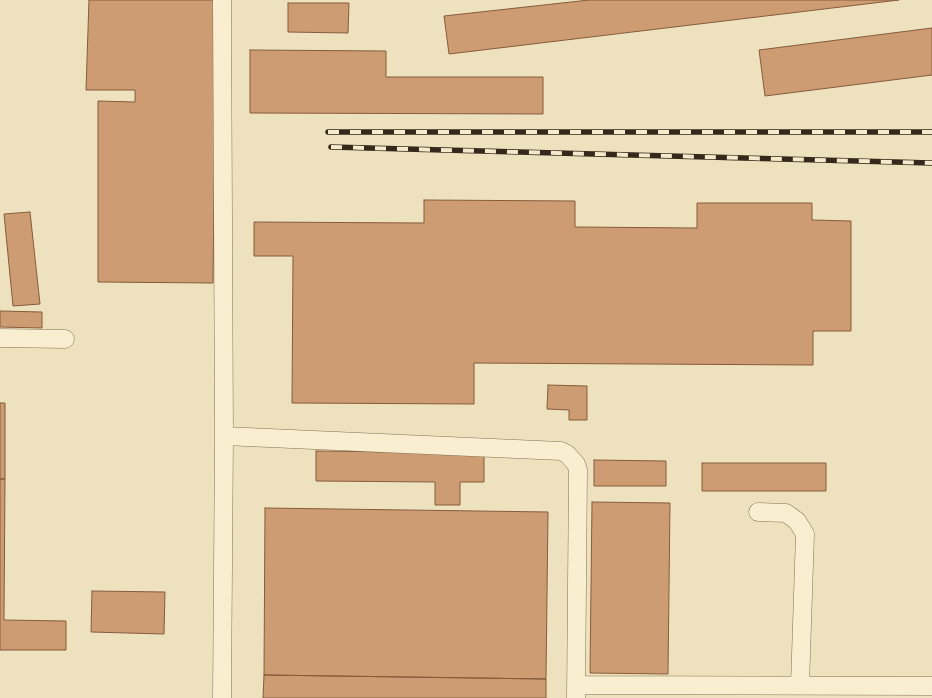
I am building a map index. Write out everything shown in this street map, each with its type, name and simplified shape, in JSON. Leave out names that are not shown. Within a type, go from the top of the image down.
[{"type":"street","points":[[222,0],[224,436],[222,698]]},
{"type":"street","points":[[0,338],[66,339]]},
{"type":"street","points":[[224,436],[561,452],[567,454],[576,464],[578,470],[576,691],[800,685],[889,692],[932,686]]},
{"type":"street","points":[[758,512],[786,513],[798,521],[804,534],[800,685]]},
{"type":"building","points":[[89,0],[216,0],[213,283],[98,282],[98,101],[135,102],[135,90],[86,90]]},
{"type":"building","points":[[589,0],[899,0],[449,54],[444,16]]},
{"type":"building","points":[[288,3],[349,3],[348,33],[288,32]]},
{"type":"building","points":[[932,28],[932,75],[765,96],[759,50]]},
{"type":"building","points":[[250,50],[386,51],[386,77],[543,77],[543,114],[250,113]]},
{"type":"building","points":[[424,200],[575,201],[575,227],[697,228],[697,203],[812,203],[812,220],[851,221],[851,331],[813,331],[813,365],[474,363],[474,404],[292,403],[293,256],[254,256],[254,222],[424,223]]},
{"type":"building","points":[[30,212],[40,304],[13,306],[4,214]]},
{"type":"building","points":[[0,311],[42,312],[42,328],[0,327]]},
{"type":"building","points":[[548,385],[587,386],[587,420],[569,420],[569,410],[547,409]]},
{"type":"building","points":[[0,403],[5,403],[5,479],[0,479]]},
{"type":"building","points":[[316,451],[484,453],[484,482],[460,482],[460,505],[435,505],[435,482],[316,481]]},
{"type":"building","points":[[594,460],[666,461],[666,486],[594,486]]},
{"type":"building","points":[[702,463],[826,463],[826,491],[702,491]]},
{"type":"building","points":[[0,479],[5,479],[4,620],[66,621],[66,650],[0,650]]},
{"type":"building","points":[[592,502],[670,503],[668,674],[590,673]]},
{"type":"building","points":[[265,508],[548,512],[546,679],[264,675]]},
{"type":"building","points":[[92,591],[165,592],[164,634],[91,632]]},
{"type":"building","points":[[264,675],[546,679],[546,698],[263,698]]},
{"type":"railway","points":[[328,132],[932,132]]},
{"type":"railway","points":[[331,147],[932,163]]}]
